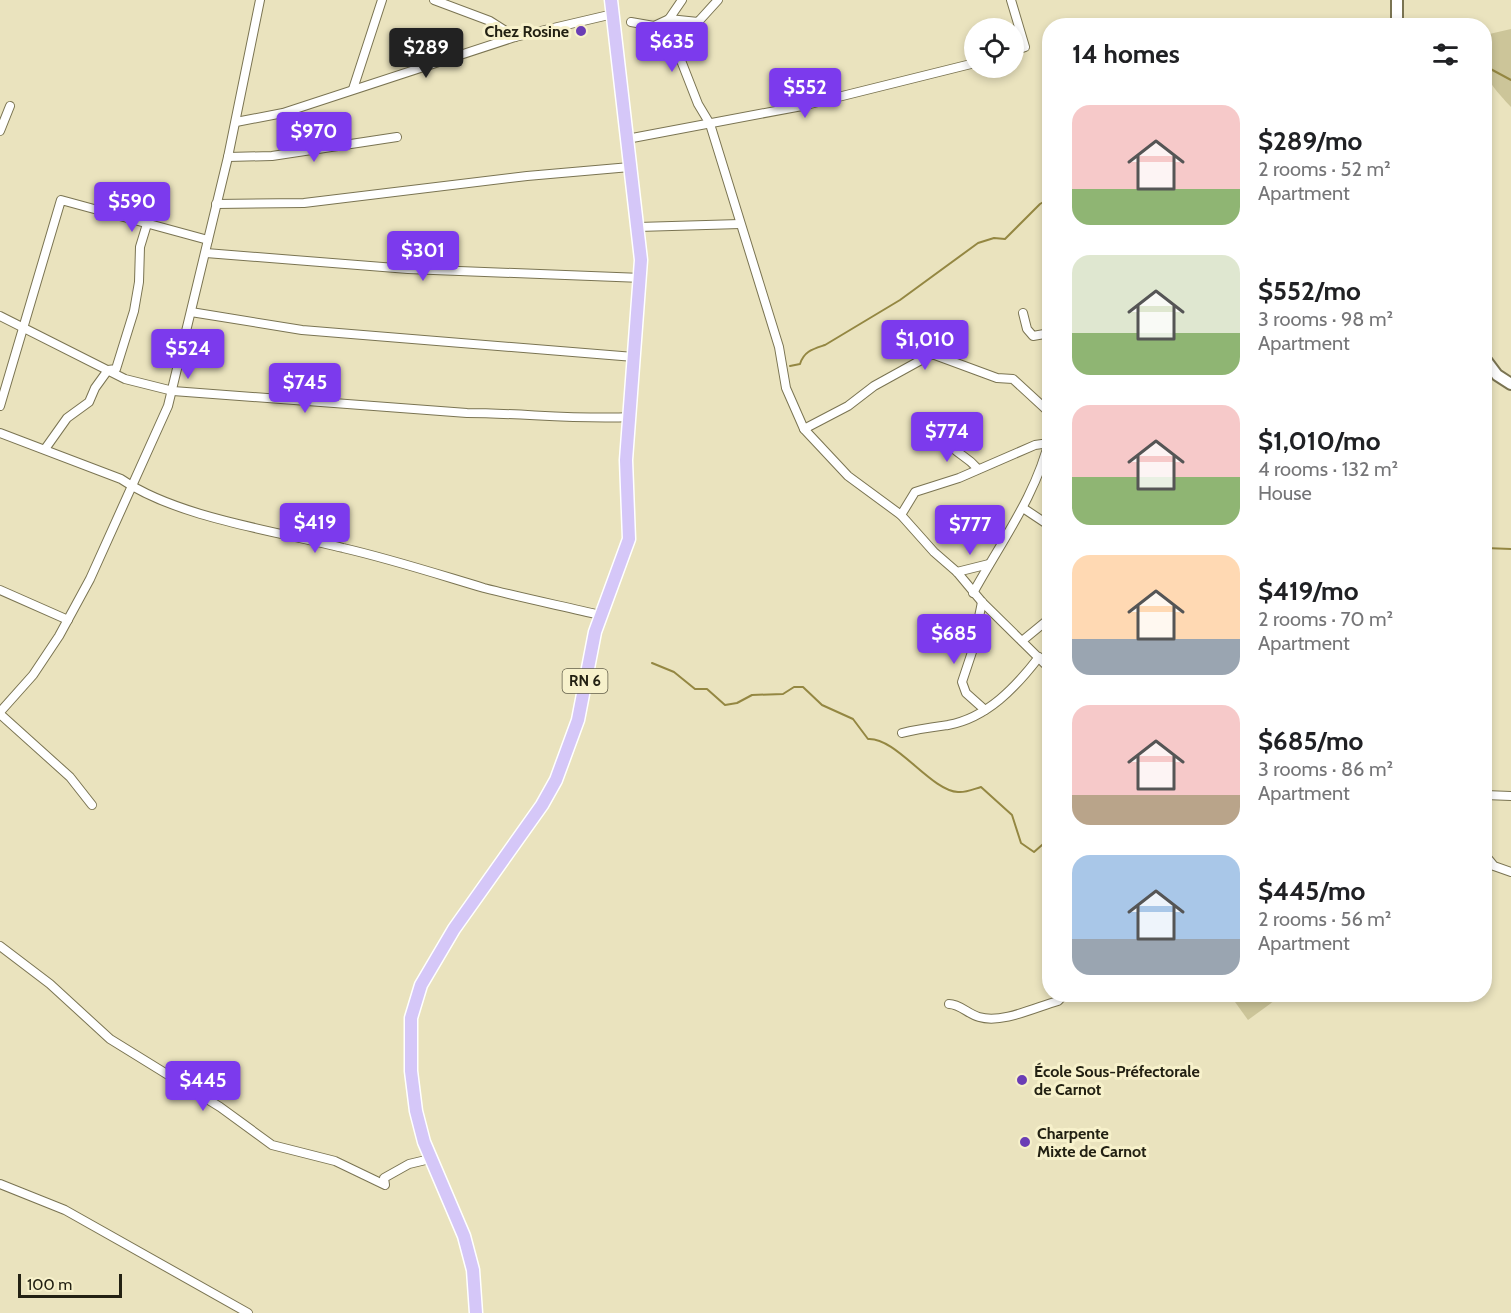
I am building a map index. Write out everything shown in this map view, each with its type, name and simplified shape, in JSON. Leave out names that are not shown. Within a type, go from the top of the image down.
[{"type":"main road","name":"RN 6","points":[[476,1313],[473,1270],[464,1236],[430,1159],[413,1092],[410,1044],[412,1008],[422,985],[454,929],[537,812],[556,780],[573,736],[600,615],[629,540],[626,460],[642,278],[611,0]]},
{"type":"street","points":[[92,805],[70,777],[0,713],[33,675],[68,620],[133,487],[172,391],[228,158],[260,0]]},
{"type":"street","points":[[353,89],[382,0]]},
{"type":"street","points":[[434,0],[490,21],[515,37]]},
{"type":"street","points":[[654,26],[669,19],[682,0]]},
{"type":"street","points":[[669,19],[698,22],[718,0]]},
{"type":"street","points":[[1011,0],[1016,18]]},
{"type":"street","points":[[1396,18],[1397,0]]},
{"type":"street","points":[[236,122],[283,113],[515,37],[613,14]]},
{"type":"street","points":[[631,22],[654,26],[673,40],[698,104],[710,124],[779,347],[786,388],[804,429],[848,476],[902,515],[934,552],[957,572],[982,602],[1042,659]]},
{"type":"street","points":[[627,139],[802,106],[964,66]]},
{"type":"street","points":[[0,131],[10,106]]},
{"type":"street","points":[[228,158],[272,156],[397,137]]},
{"type":"street","points":[[216,204],[304,203],[527,176],[630,167]]},
{"type":"street","points":[[0,406],[61,200],[208,240]]},
{"type":"street","points":[[45,449],[67,418],[89,402],[94,388],[108,370],[116,369],[134,311],[140,247],[147,224]]},
{"type":"street","points":[[638,227],[740,224]]},
{"type":"street","points":[[206,253],[397,268],[642,278]]},
{"type":"street","points":[[191,312],[325,332],[634,357]]},
{"type":"street","points":[[1023,313],[1027,329],[1033,336],[1042,334]]},
{"type":"street","points":[[0,316],[134,382],[172,391],[467,413],[577,419],[631,417]]},
{"type":"street","points":[[804,429],[848,406],[874,386],[932,354],[998,378],[1013,379],[1042,406]]},
{"type":"street","points":[[1492,368],[1497,375],[1511,384]]},
{"type":"street","points":[[0,433],[122,479],[133,487],[228,521],[343,548],[485,588],[600,615]]},
{"type":"street","points":[[945,437],[953,451],[966,457],[976,468]]},
{"type":"street","points":[[902,515],[915,492],[959,478],[976,468],[1035,445],[1042,446]]},
{"type":"street","points":[[974,593],[1023,508],[1042,463]]},
{"type":"street","points":[[1023,508],[1042,521]]},
{"type":"street","points":[[957,572],[989,564]]},
{"type":"street","points":[[0,590],[68,620]]},
{"type":"street","points":[[982,602],[972,652],[962,682],[966,693],[985,710]]},
{"type":"street","points":[[1022,641],[1042,625]]},
{"type":"street","points":[[902,733],[948,725],[985,710],[1006,695],[1040,657]]},
{"type":"street","points":[[1492,795],[1511,796]]},
{"type":"street","points":[[1492,864],[1511,872]]},
{"type":"street","points":[[0,946],[50,984],[110,1039],[220,1107],[272,1145],[335,1161],[367,1174],[382,1185],[385,1185],[384,1178],[409,1164],[430,1159]]},
{"type":"street","points":[[949,1004],[957,1004],[977,1017],[994,1019],[1054,1002]]},
{"type":"street","points":[[0,1184],[65,1210],[248,1313]]},
{"type":"shaded area","points":[[1511,29],[1511,107],[1492,84],[1492,33]]},
{"type":"shaded area","points":[[1235,1002],[1273,1002],[1248,1020]]},
{"type":"waterway","points":[[1492,70],[1511,80]]},
{"type":"waterway","points":[[790,366],[800,364],[810,351],[825,345],[900,300],[978,243],[994,238],[1005,239],[1042,203]]},
{"type":"waterway","points":[[1492,548],[1511,549]]},
{"type":"waterway","points":[[652,663],[674,672],[695,689],[707,689],[725,705],[737,703],[752,695],[783,694],[794,687],[803,687],[822,705],[853,719],[868,739],[890,746],[936,783],[961,792],[981,787],[1012,815],[1021,843],[1034,852],[1042,845]]},
{"type":"place","name":"Chez Rosine","points":[[581,31]]},
{"type":"place","name":"École Sous-Préfectorale de Carnot","points":[[1022,1080]]},
{"type":"place","name":"Charpente Mixte de Carnot","points":[[1025,1142]]}]
